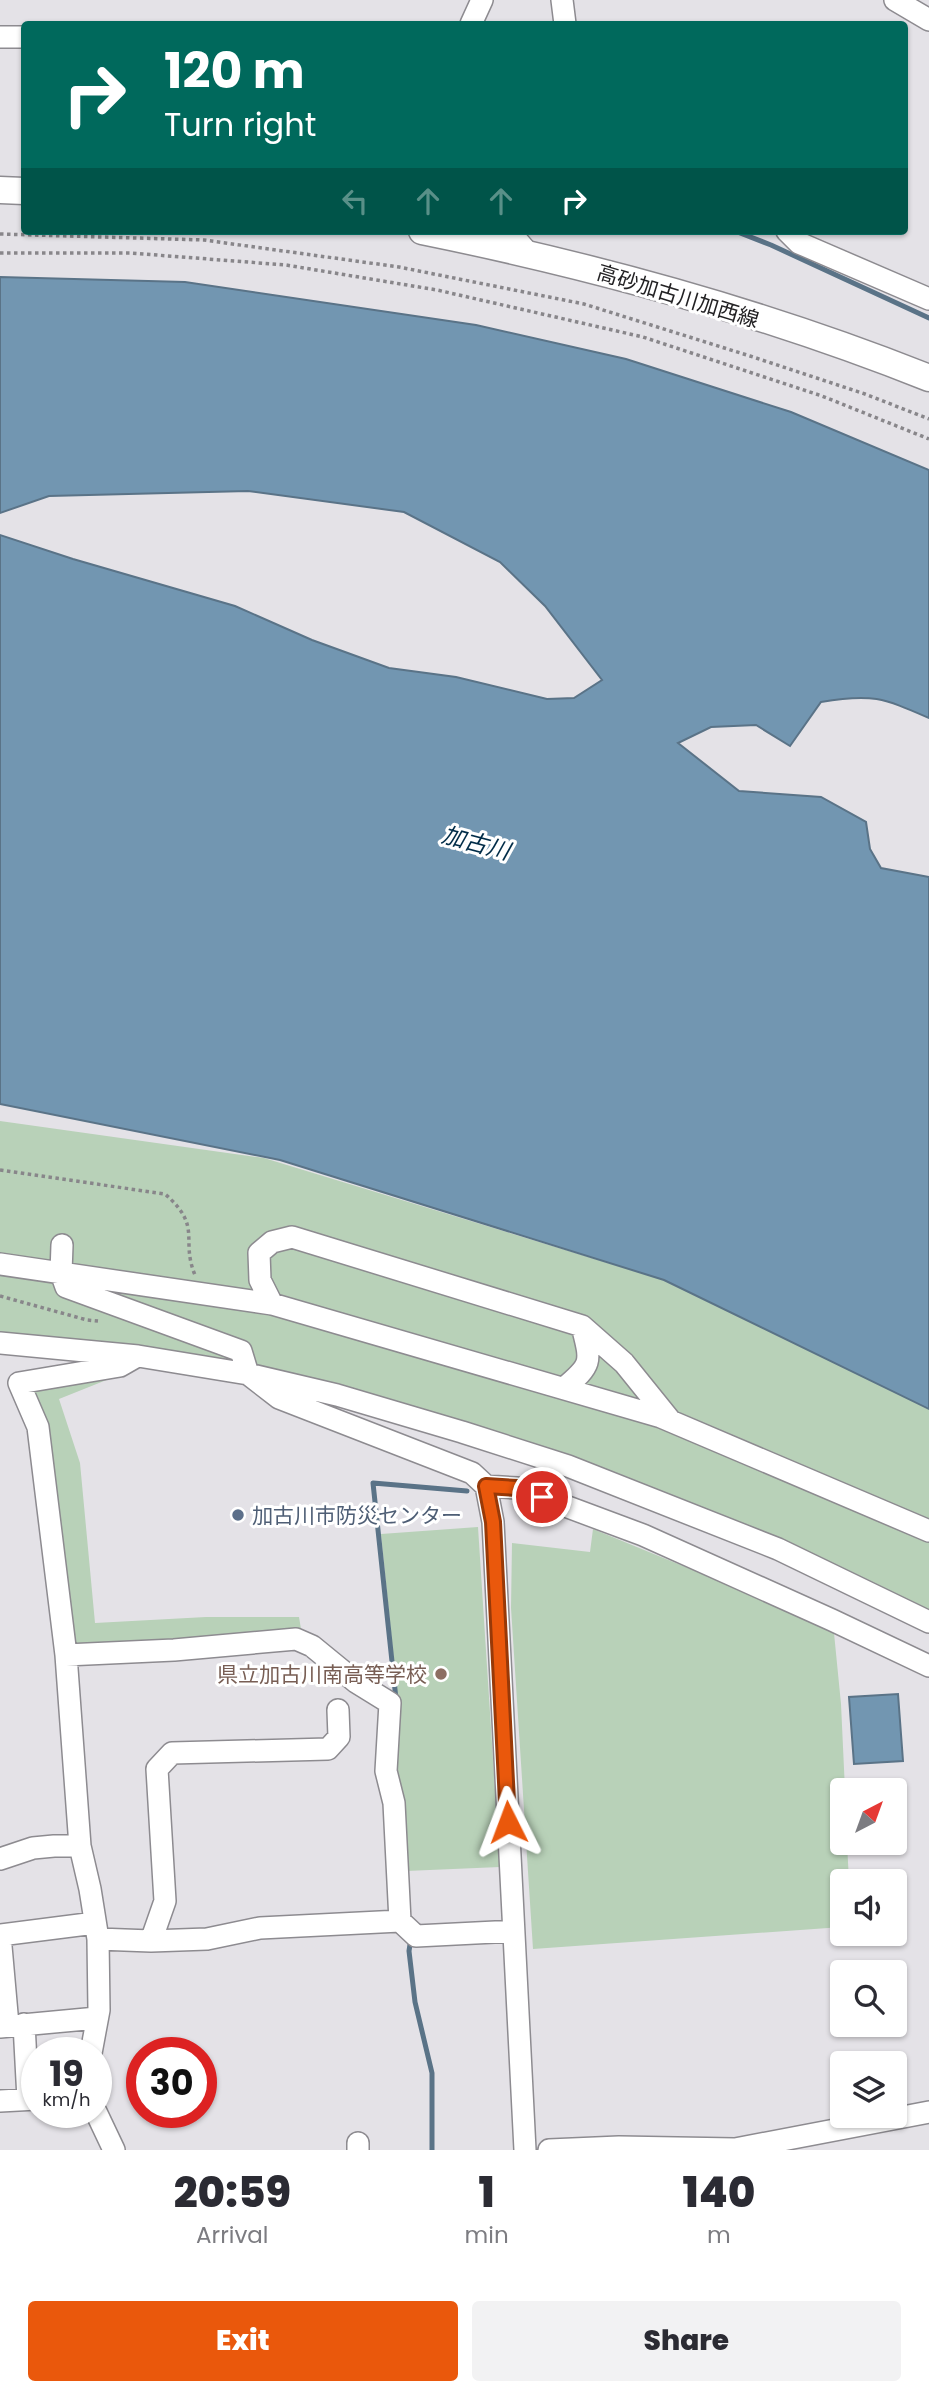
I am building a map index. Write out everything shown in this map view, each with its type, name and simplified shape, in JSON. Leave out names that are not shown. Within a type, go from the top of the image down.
[{"type":"main road","points":[[0,190],[21,191]]},
{"type":"main road","name":"高砂加古川加西線","points":[[441,235],[528,253],[644,284],[835,343],[929,378]]},
{"type":"street","points":[[472,21],[482,0]]},
{"type":"street","points":[[562,0],[564,21]]},
{"type":"street","points":[[895,0],[929,20]]},
{"type":"street","points":[[0,37],[21,37]]},
{"type":"street","points":[[510,235],[528,253]]},
{"type":"street","points":[[791,235],[799,243],[929,299]]},
{"type":"street","points":[[272,1304],[260,1280],[259,1253],[272,1242],[292,1237],[582,1326],[624,1363],[670,1420]]},
{"type":"street","points":[[62,1245],[61,1273],[66,1287],[241,1351],[248,1374],[279,1398],[472,1473],[486,1486],[493,1522],[525,2150]]},
{"type":"street","points":[[0,1264],[272,1304],[670,1420],[929,1531]]},
{"type":"street","points":[[564,1388],[585,1371],[589,1355],[582,1326]]},
{"type":"street","points":[[0,1343],[138,1356],[248,1374],[337,1395],[462,1432],[568,1466],[778,1549],[929,1622]]},
{"type":"street","points":[[94,2037],[97,2018],[97,1931],[80,1846],[66,1655],[37,1427],[19,1383],[120,1366],[138,1356]]},
{"type":"street","points":[[486,1486],[517,1488],[643,1535],[929,1666]]},
{"type":"street","points":[[66,1655],[174,1650],[296,1639],[312,1646],[356,1682],[390,1703],[386,1771],[394,1803],[400,1921],[416,1936],[513,1931]]},
{"type":"street","points":[[152,1941],[165,1901],[157,1769],[172,1753],[328,1749],[339,1737],[338,1710]]},
{"type":"street","points":[[0,1859],[33,1848],[80,1846]]},
{"type":"street","points":[[21,2060],[11,2025],[0,1935],[97,1931],[152,1941],[207,1939],[260,1928],[400,1921]]},
{"type":"street","points":[[11,2025],[97,2018]]},
{"type":"street","points":[[0,2101],[21,2100]]},
{"type":"street","points":[[549,2150],[620,2147],[735,2148],[929,2112]]},
{"type":"street","points":[[102,2128],[109,2147]]},
{"type":"path","points":[[0,234],[21,234]]},
{"type":"path","points":[[96,235],[204,240],[399,267],[584,304],[865,394],[929,419]]},
{"type":"path","points":[[0,253],[130,253],[286,265],[437,290],[643,337],[822,396],[929,439]]},
{"type":"path","points":[[0,1170],[165,1194],[178,1206],[189,1224],[191,1267],[202,1294]]},
{"type":"green space","points":[[0,1121],[264,1158],[664,1280],[929,1409],[929,1613],[784,1542],[205,1358],[120,1343],[0,1332]]},
{"type":"green space","points":[[119,1375],[59,1399],[80,1463],[95,1623],[206,1617],[299,1617],[302,1635],[74,1650],[29,1386]]},
{"type":"green space","name":"県立加古川南高等学校","points":[[478,1527],[500,1867],[406,1871],[395,1776],[399,1711],[381,1534]]},
{"type":"green space","points":[[593,1529],[722,1582],[834,1633],[844,1778],[830,1778],[830,1855],[848,1855],[848,1869],[830,1869],[830,1928],[533,1949],[511,1608],[512,1543],[590,1552]]},
{"type":"water","name":"加古川","points":[[0,277],[185,282],[476,325],[626,359],[791,412],[929,470],[929,718],[877,699],[838,699],[821,702],[790,746],[756,725],[711,727],[678,743],[739,791],[821,797],[866,822],[870,849],[881,868],[929,877],[929,1409],[664,1280],[280,1160],[0,1104],[0,535],[235,606],[312,640],[389,668],[456,677],[547,699],[574,698],[602,680],[545,606],[500,562],[404,512],[248,491],[49,496],[0,513]]},
{"type":"water","points":[[898,1694],[903,1761],[854,1764],[849,1697]]},
{"type":"waterway","points":[[745,235],[929,318]]},
{"type":"waterway","points":[[396,1699],[373,1483],[467,1491]]},
{"type":"waterway","points":[[411,1938],[409,1951],[415,2002],[432,2073],[432,2150]]},
{"type":"place","name":"加古川市防災センター","points":[[238,1515]]},
{"type":"place","name":"県立加古川南高等学校","points":[[441,1674]]},
{"type":"route","points":[[508,1822],[493,1522],[486,1486],[517,1488],[542,1497]]}]
